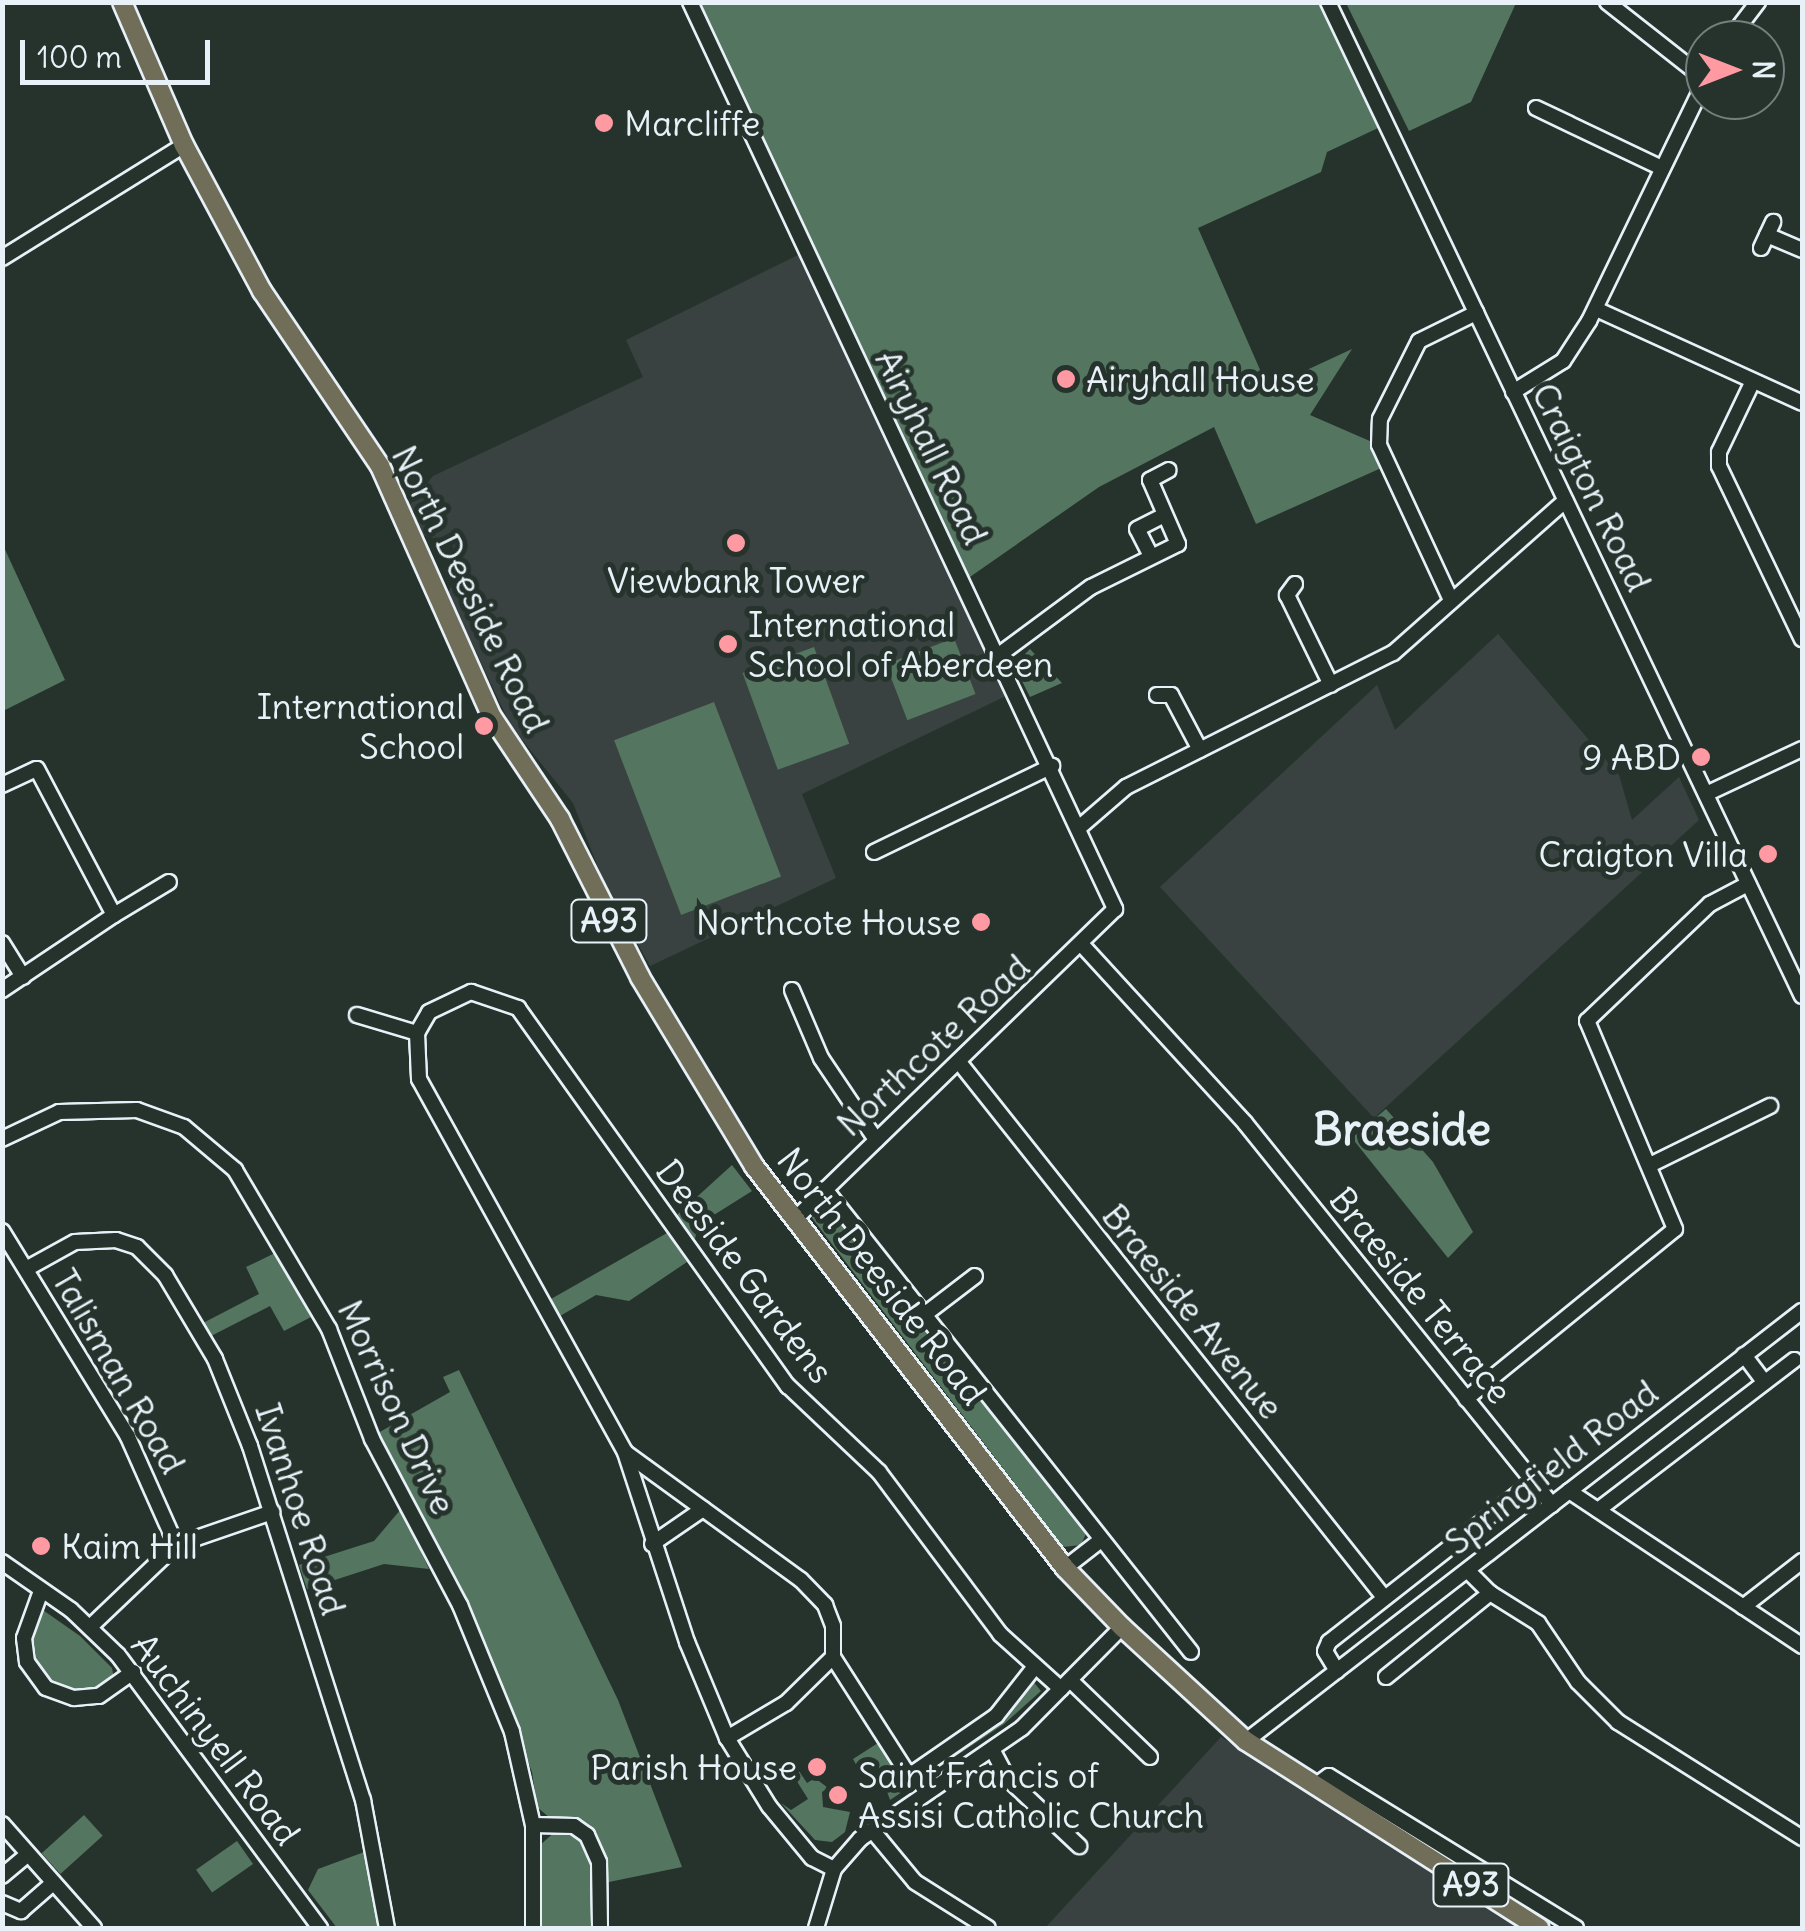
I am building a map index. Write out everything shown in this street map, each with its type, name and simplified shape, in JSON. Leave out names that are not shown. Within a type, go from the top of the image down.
[{"type":"main road","name":"North Deeside Road","points":[[122,2],[184,144],[262,291],[380,466],[492,717],[560,819],[710,1102],[1065,1568],[1122,1627],[1246,1741]]},
{"type":"main road","name":"A93","points":[[1246,1741],[1539,1928]]},
{"type":"street","name":"Airyhall Road","points":[[690,2],[1081,826],[1114,904],[1112,918]]},
{"type":"street","name":"Craigton Road","points":[[1328,2],[1802,996]]},
{"type":"street","points":[[1607,2],[1685,64]]},
{"type":"street","points":[[1536,108],[1662,168]]},
{"type":"street","points":[[1512,392],[1563,362],[1596,309],[1685,120]]},
{"type":"street","points":[[2,258],[184,144]]},
{"type":"street","points":[[1767,235],[1802,250]]},
{"type":"street","points":[[1596,309],[1802,403]]},
{"type":"street","points":[[1452,600],[1379,445],[1380,419],[1419,341],[1476,312]]},
{"type":"street","points":[[1753,381],[1718,452],[1719,466],[1802,639]]},
{"type":"street","points":[[998,655],[1091,587],[1178,544],[1150,480],[1169,470]]},
{"type":"street","points":[[1081,826],[1126,787],[1393,653],[1565,501]]},
{"type":"street","points":[[1151,556],[1137,529],[1164,516]]},
{"type":"street","points":[[1286,591],[1331,685]]},
{"type":"street","points":[[1170,691],[1200,750]]},
{"type":"street","points":[[1706,794],[1802,748]]},
{"type":"street","points":[[874,852],[1052,766]]},
{"type":"street","points":[[2,785],[36,769],[114,915]]},
{"type":"street","points":[[2,990],[169,882]]},
{"type":"street","points":[[1466,1399],[1668,1239],[1674,1217],[1587,1021],[1710,904],[1748,884]]},
{"type":"street","name":"Northcote Road","points":[[796,1218],[1112,918]]},
{"type":"street","points":[[2,943],[23,977]]},
{"type":"street","name":"Braeside Terrace","points":[[1083,946],[1246,1124],[1552,1505]]},
{"type":"street","points":[[792,990],[821,1058],[876,1140]]},
{"type":"street","name":"Deeside Gardens","points":[[416,1033],[429,1012],[472,992],[518,1008],[788,1386],[908,1506],[1033,1669],[1066,1685],[1132,1750],[1150,1757]]},
{"type":"street","points":[[358,1015],[416,1033],[419,1080],[625,1452],[652,1544],[727,1738],[812,1858],[834,1868]]},
{"type":"street","name":"Braeside Avenue","points":[[959,1062],[1384,1596]]},
{"type":"street","points":[[1650,1165],[1770,1106]]},
{"type":"street","name":"Morrison Drive","points":[[2,1139],[59,1112],[114,1107],[184,1128],[235,1170],[329,1328],[372,1439],[460,1605],[523,1760],[533,1825],[533,1928]]},
{"type":"street","name":"North Deeside Road","points":[[825,1189],[1192,1652]]},
{"type":"street","name":"Talisman Road","points":[[2,1231],[128,1436],[176,1545]]},
{"type":"street","name":"Ivanhoe Road","points":[[26,1269],[94,1239],[126,1243],[152,1258],[235,1400],[362,1800],[387,1928]]},
{"type":"street","name":"North Deeside Road","points":[[924,1315],[975,1276]]},
{"type":"street","name":"Springfield Road","points":[[1246,1741],[1802,1312]]},
{"type":"street","points":[[1744,1355],[1764,1382]]},
{"type":"street","points":[[1598,1510],[1794,1360]]},
{"type":"street","points":[[625,1452],[825,1605],[833,1656],[909,1776],[996,1716],[1033,1669]]},
{"type":"street","name":"Springfield Road","points":[[1338,1671],[1326,1646],[1384,1596],[1533,1482]]},
{"type":"street","points":[[1569,1491],[1802,1646]]},
{"type":"street","points":[[652,1544],[703,1508]]},
{"type":"street","points":[[90,1627],[176,1545],[272,1512]]},
{"type":"street","points":[[1065,1568],[1101,1540]]},
{"type":"street","points":[[1743,1607],[1802,1560]]},
{"type":"street","name":"Auchinyell Road","points":[[2,1562],[90,1627],[133,1672],[320,1928]]},
{"type":"street","points":[[1468,1570],[1490,1594],[1538,1623],[1578,1682],[1618,1722],[1802,1838]]},
{"type":"street","points":[[41,1591],[24,1638],[27,1662],[46,1688],[89,1697],[133,1672]]},
{"type":"street","name":"Springfield Road","points":[[1386,1677],[1490,1594]]},
{"type":"street","points":[[816,1928],[834,1868],[872,1830],[994,1750],[1066,1685],[1122,1627]]},
{"type":"street","points":[[727,1738],[786,1703],[833,1656]]},
{"type":"street","points":[[994,1750],[1008,1779],[1079,1846]]},
{"type":"street","points":[[1315,1786],[1329,1776],[1576,1928]]},
{"type":"street","points":[[2,1824],[94,1928]]},
{"type":"street","points":[[533,1825],[574,1826],[587,1835],[599,1862],[600,1928]]},
{"type":"street","points":[[872,1830],[915,1882],[988,1928]]},
{"type":"street","points":[[2,1876],[28,1854]]},
{"type":"street","points":[[2,1904],[20,1910],[53,1882]]},
{"type":"shaded area","name":"International School of Aberdeen","points":[[800,254],[1008,695],[802,794],[836,878],[650,966],[603,880],[573,803],[511,726],[448,593],[459,571],[452,543],[422,535],[409,506],[433,476],[643,377],[626,340]]},
{"type":"shaded area","points":[[1498,634],[1619,775],[1632,820],[1679,777],[1699,820],[1374,1118],[1160,887],[1377,685],[1395,730]]},
{"type":"shaded area","points":[[1221,1737],[1520,1928],[1045,1928]]},
{"type":"green space","points":[[690,3],[1319,3],[1378,128],[1327,152],[1321,172],[1198,228],[1268,388],[1352,349],[1310,415],[1379,445],[1388,465],[1256,524],[1214,427],[1099,487],[967,579]]},
{"type":"green space","points":[[1346,3],[1516,3],[1471,102],[1409,131]]},
{"type":"green space","points":[[2,543],[65,680],[3,711],[2,711]]},
{"type":"green space","points":[[954,638],[976,694],[907,720],[886,664]]},
{"type":"green space","points":[[814,647],[849,744],[778,770],[743,673]]},
{"type":"green space","points":[[1030,649],[1062,683],[1030,697],[1014,665]]},
{"type":"green space","points":[[714,702],[781,877],[681,915],[614,740]]},
{"type":"green space","points":[[1386,1109],[1433,1162],[1473,1232],[1448,1258],[1352,1138]]},
{"type":"green space","points":[[732,1165],[752,1191],[698,1225],[695,1239],[677,1215]]},
{"type":"green space","points":[[818,1205],[829,1205],[1088,1529],[1081,1545],[1063,1547],[812,1218]]},
{"type":"green space","points":[[667,1233],[687,1262],[629,1301],[596,1295],[560,1316],[551,1299]]},
{"type":"green space","points":[[275,1253],[311,1317],[284,1331],[270,1306],[211,1336],[203,1323],[259,1294],[246,1267]]},
{"type":"green space","points":[[459,1370],[618,1700],[682,1867],[604,1883],[597,1840],[585,1827],[550,1818],[537,1807],[532,1772],[466,1602],[378,1433],[450,1392],[443,1377]]},
{"type":"green space","points":[[401,1509],[429,1569],[384,1564],[307,1589],[299,1565],[374,1541]]},
{"type":"green space","points":[[40,1608],[80,1636],[112,1668],[114,1679],[79,1694],[44,1679],[29,1640]]},
{"type":"green space","points":[[1032,1680],[1041,1691],[1004,1724],[890,1800],[876,1761],[859,1770],[853,1759],[878,1743],[904,1783],[976,1736]]},
{"type":"green space","points":[[799,1771],[807,1783],[815,1778],[828,1788],[822,1792],[823,1807],[850,1812],[845,1832],[832,1842],[815,1840],[781,1803],[791,1810],[808,1799],[793,1775]]},
{"type":"green space","points":[[84,1815],[103,1836],[60,1874],[42,1853]]},
{"type":"green space","points":[[558,1829],[585,1841],[593,1860],[595,1928],[539,1928],[539,1846]]},
{"type":"green space","points":[[237,1841],[253,1864],[212,1893],[196,1870]]},
{"type":"green space","points":[[367,1851],[381,1928],[337,1928],[308,1890],[318,1869]]},
{"type":"place","name":"Marcliffe","points":[[604,123]]},
{"type":"place","name":"Airyhall House","points":[[1066,379]]},
{"type":"place","name":"Viewbank Tower","points":[[736,543]]},
{"type":"place","name":"International School of Aberdeen","points":[[728,644]]},
{"type":"place","name":"International School","points":[[484,726]]},
{"type":"place","name":"9 ABD","points":[[1701,757]]},
{"type":"place","name":"Craigton Villa","points":[[1768,854]]},
{"type":"place","name":"Northcote House","points":[[981,922]]},
{"type":"place","name":"Kaim Hill","points":[[41,1546]]},
{"type":"place","name":"Parish House","points":[[817,1767]]},
{"type":"place","name":"Saint Francis of Assisi Catholic Church","points":[[838,1795]]},
{"type":"district","name":"Braeside","points":[[1402,1130]]}]
